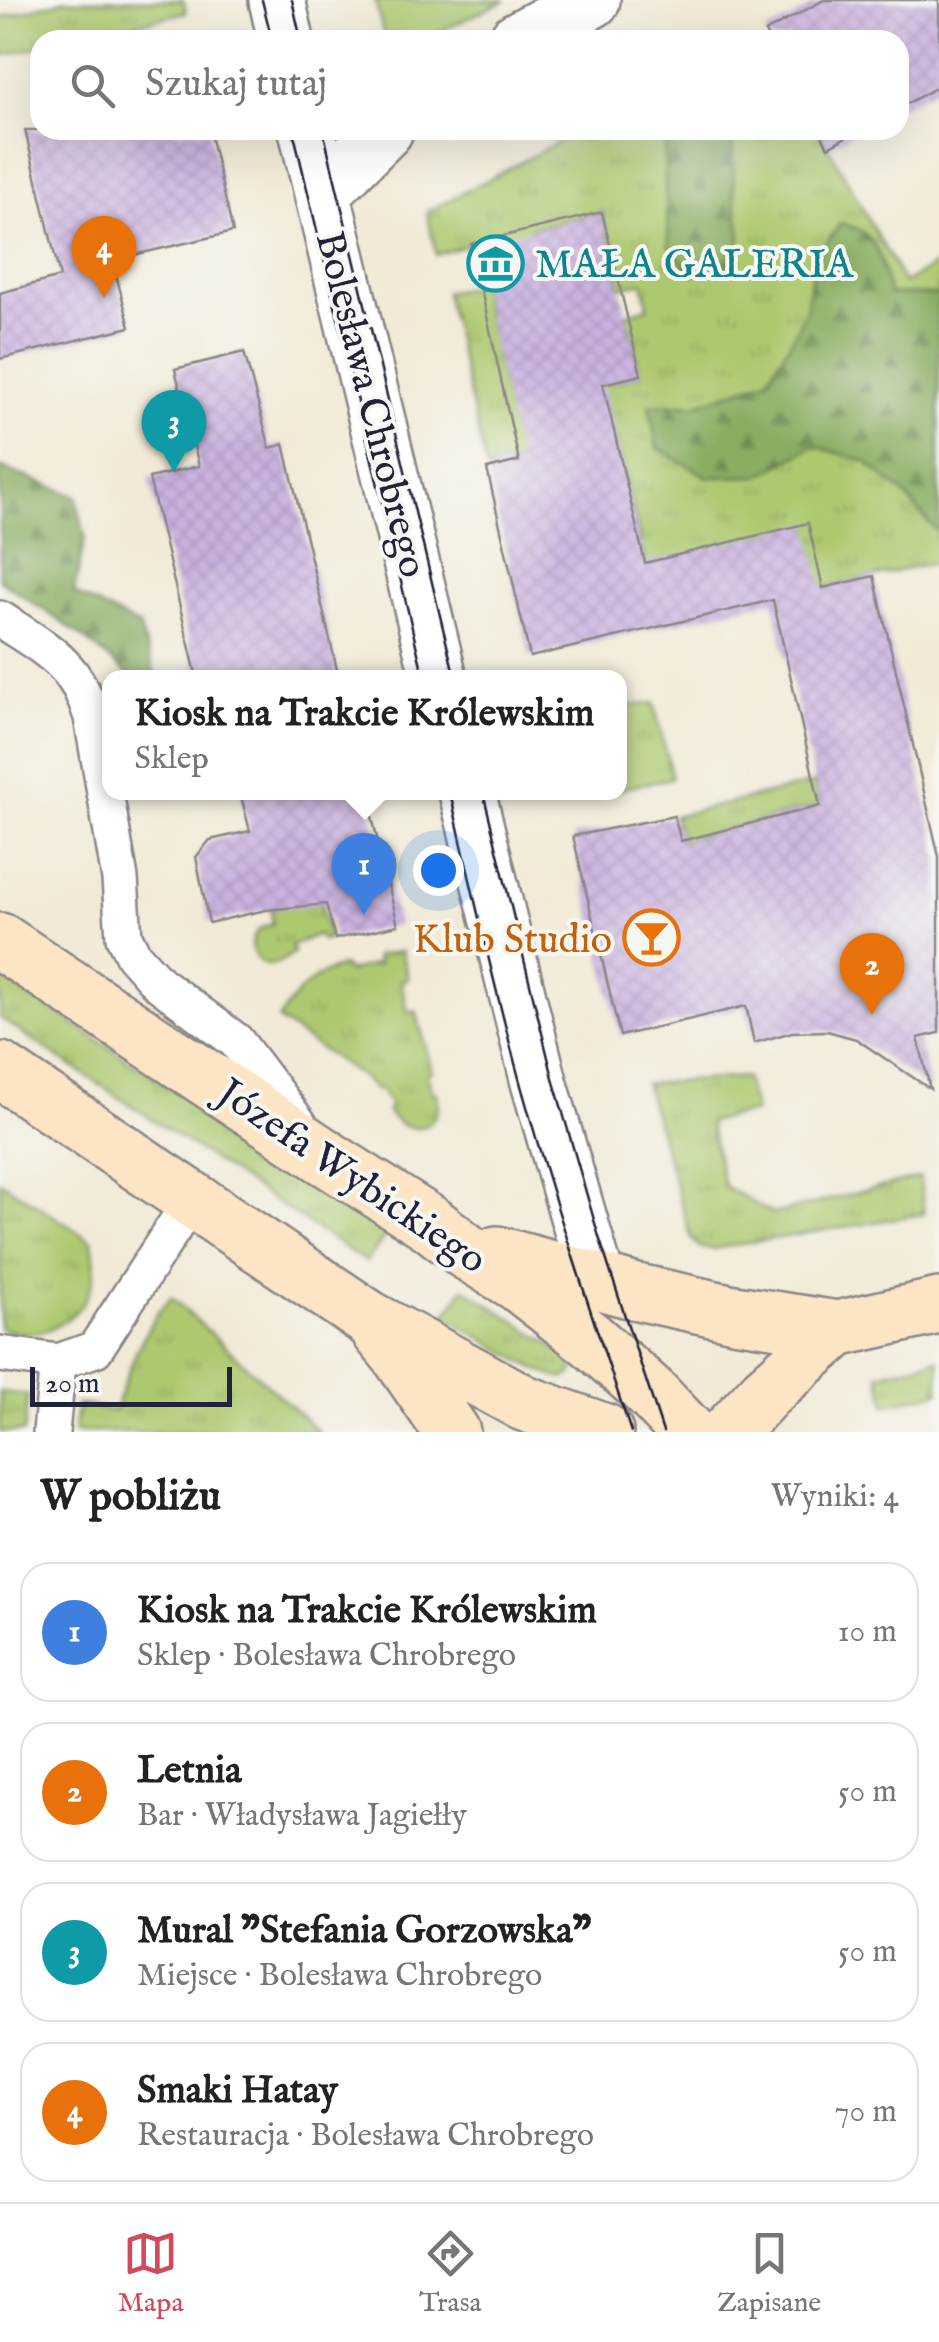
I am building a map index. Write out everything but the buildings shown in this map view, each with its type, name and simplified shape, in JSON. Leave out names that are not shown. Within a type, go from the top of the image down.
[{"type":"main road","name":"Józefa Wybickiego","points":[[0,941],[519,1284],[591,1340],[688,1432]]},
{"type":"main road","points":[[0,1070],[368,1318],[524,1403],[606,1432]]},
{"type":"main road","points":[[430,1224],[472,1246],[536,1266],[734,1313],[837,1329],[939,1306]]},
{"type":"main road","points":[[368,1318],[399,1355],[452,1432]]},
{"type":"main road","points":[[729,1432],[766,1392],[837,1329]]},
{"type":"street","points":[[277,0],[284,30]]},
{"type":"street","points":[[536,30],[592,0]]},
{"type":"street","name":"Bolesława Chrobrego","points":[[309,140],[437,670]]},
{"type":"street","points":[[321,188],[335,180],[375,140]]},
{"type":"street","points":[[469,800],[538,1082],[597,1281]]},
{"type":"lane","points":[[0,619],[64,664],[76,680],[92,717],[102,775]]},
{"type":"lane","points":[[106,800],[120,879],[124,938],[133,956],[158,983],[236,1041],[324,1156]]},
{"type":"lane","points":[[0,1354],[58,1362],[95,1349],[191,1201]]},
{"type":"lane","points":[[51,1432],[58,1362]]},
{"type":"green space","points":[[64,0],[183,0],[186,12],[110,30],[30,30],[30,49],[0,56],[0,18]]},
{"type":"green space","points":[[375,0],[506,0],[443,30],[382,30]]},
{"type":"green space","points":[[562,140],[825,140],[904,283],[939,263],[939,562],[823,588],[651,586],[616,439],[487,469],[445,292],[480,285],[508,407],[641,375],[626,314],[648,307],[643,282],[620,287],[602,212],[436,255],[427,212]]},
{"type":"green space","points":[[665,140],[732,140],[734,193],[741,236],[729,270],[693,274],[669,247]]},
{"type":"green space","points":[[841,223],[872,241],[889,294],[939,295],[939,530],[865,461],[814,446],[758,476],[708,477],[657,448],[649,405],[697,404],[767,380],[806,310],[814,260]]},
{"type":"green space","points":[[0,467],[76,496],[85,537],[74,593],[139,626],[154,670],[122,670],[80,635],[0,580]]},
{"type":"green space","points":[[654,703],[672,778],[627,787],[627,706]]},
{"type":"green space","points":[[815,783],[820,806],[681,841],[674,816]]},
{"type":"green space","points":[[320,898],[329,938],[322,940],[318,934],[291,946],[294,953],[280,962],[270,965],[260,961],[254,953],[254,937],[273,924],[271,910]]},
{"type":"green space","points":[[401,951],[408,979],[401,981],[408,1012],[416,1011],[432,1071],[427,1073],[438,1105],[430,1122],[413,1128],[395,1120],[380,1089],[376,1091],[362,1077],[278,1020],[314,979],[344,966],[346,972],[377,964],[376,956]]},
{"type":"green space","points":[[0,974],[387,1233],[366,1262],[0,1018]]},
{"type":"green space","points":[[745,1077],[755,1112],[709,1122],[724,1186],[773,1214],[920,1177],[924,1214],[701,1248],[692,1240],[645,1084]]},
{"type":"green space","points":[[0,1181],[92,1241],[94,1270],[88,1294],[69,1317],[43,1331],[14,1332],[0,1328]]},
{"type":"green space","points":[[464,1288],[570,1357],[572,1374],[565,1378],[542,1371],[445,1316]]},
{"type":"green space","points":[[171,1297],[319,1432],[74,1432],[77,1404],[115,1411],[144,1335]]},
{"type":"green space","points":[[939,1359],[939,1392],[886,1405],[879,1374]]},
{"type":"green space","points":[[0,1392],[28,1395],[24,1432],[0,1432]]},
{"type":"tram line","points":[[262,0],[270,30]]},
{"type":"tram line","points":[[292,0],[299,30]]},
{"type":"tram line","points":[[295,140],[422,670]]},
{"type":"tram line","points":[[325,140],[453,670]]},
{"type":"tram line","points":[[452,800],[520,1082],[631,1432]]},
{"type":"tram line","points":[[485,800],[554,1082],[599,1237],[663,1432]]},
{"type":"place","name":"MAŁA GALERIA","points":[[496,263]]},
{"type":"place","name":"Smaki Hatay","points":[[104,298]]},
{"type":"place","name":"Mural \"Stefania Gorzowska\"","points":[[174,472]]},
{"type":"place","name":"Kiosk na Trakcie Królewskim","points":[[364,915]]},
{"type":"place","name":"Klub Studio","points":[[651,938]]},
{"type":"place","name":"Letnia","points":[[872,1015]]}]
